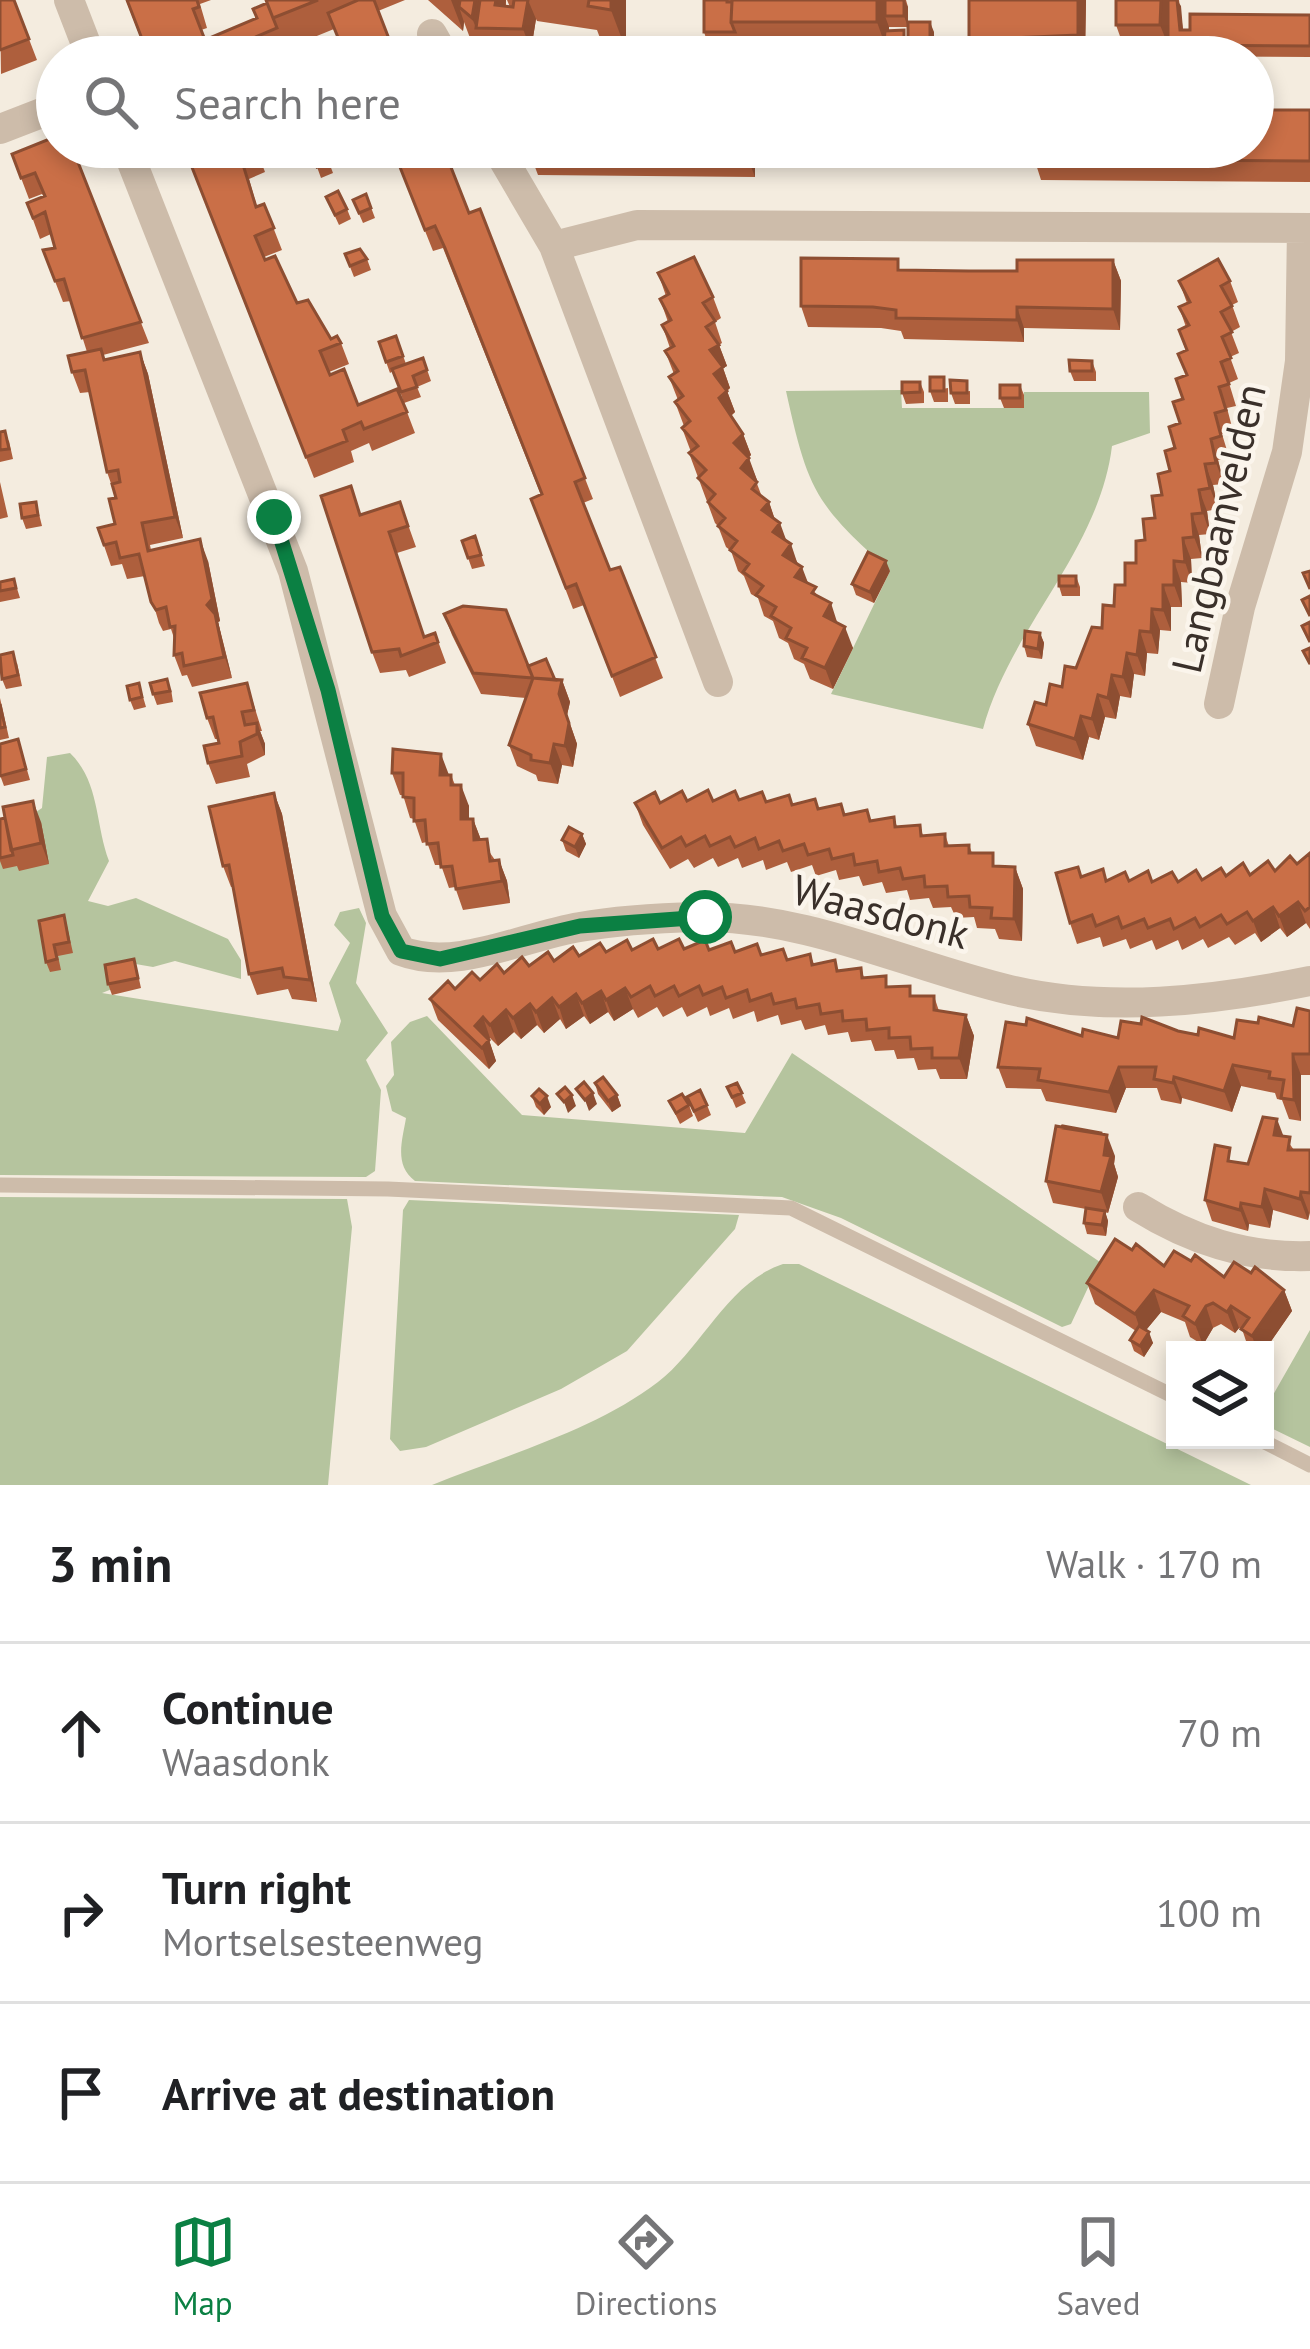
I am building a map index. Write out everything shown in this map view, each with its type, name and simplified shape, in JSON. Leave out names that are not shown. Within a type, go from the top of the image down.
[{"type":"street","points":[[69,0],[83,36]]},
{"type":"street","points":[[0,129],[36,115]]},
{"type":"street","name":"Waasdonk","points":[[134,168],[293,571],[328,690],[382,916],[401,951],[420,958],[458,956],[580,926],[705,917],[840,936],[1012,990],[1076,1000],[1181,1000],[1310,981]]},
{"type":"street","points":[[508,168],[554,246],[718,682]]},
{"type":"street","name":"Langbaanvelden","points":[[554,246],[638,225],[1306,228],[1300,362],[1286,452],[1240,607],[1219,704]]},
{"type":"street","points":[[1138,1207],[1183,1235],[1228,1248],[1310,1256]]},
{"type":"lane","points":[[0,1185],[388,1190],[791,1208],[1166,1393]]},
{"type":"lane","points":[[1274,1447],[1310,1465]]},
{"type":"green space","points":[[901,390],[902,408],[1023,408],[1024,392],[1149,392],[1150,433],[1112,446],[1090,521],[1013,657],[983,729],[831,694],[890,571],[845,529],[818,493],[801,452],[786,391]]},
{"type":"green space","points":[[70,753],[92,790],[109,861],[88,901],[108,906],[136,898],[228,939],[241,960],[241,979],[175,961],[153,967],[118,961],[122,985],[102,993],[338,1031],[341,1021],[329,983],[350,943],[334,925],[340,912],[359,908],[366,923],[356,983],[388,1033],[366,1060],[381,1090],[375,1171],[366,1177],[0,1175],[0,836],[42,808],[47,757]]},
{"type":"green space","points":[[427,1016],[522,1115],[745,1133],[792,1053],[1100,1262],[1071,1324],[1062,1327],[841,1218],[782,1197],[415,1181],[402,1160],[406,1118],[392,1111],[386,1086],[394,1075],[391,1042],[410,1022]]},
{"type":"green space","points":[[0,1197],[347,1199],[352,1227],[328,1485],[0,1485]]},
{"type":"green space","points":[[409,1200],[739,1215],[735,1229],[627,1351],[561,1389],[426,1447],[400,1451],[390,1439],[403,1210]]},
{"type":"green space","points":[[783,1264],[799,1264],[1166,1443],[1166,1449],[1177,1449],[1251,1485],[432,1485],[548,1441],[633,1399],[674,1368],[731,1300]]},
{"type":"green space","points":[[1310,1330],[1310,1447],[1274,1429],[1274,1393]]},
{"type":"building","points":[[0,0],[14,0],[29,39],[0,50]]},
{"type":"building","points":[[127,0],[197,0],[199,7],[193,9],[203,36],[141,36]]},
{"type":"building","points":[[266,0],[318,0],[273,18]]},
{"type":"building","points":[[358,0],[374,0],[388,36],[337,36],[328,13]]},
{"type":"building","points":[[460,0],[475,0],[472,18],[459,7]]},
{"type":"building","points":[[480,0],[513,7],[514,0],[528,0],[523,29],[476,28]]},
{"type":"building","points":[[589,0],[611,0],[611,10],[588,6]]},
{"type":"building","points":[[704,0],[732,2],[735,32],[704,32]]},
{"type":"building","points":[[732,0],[877,0],[877,22],[731,22]]},
{"type":"building","points":[[885,0],[904,0],[904,16],[885,16]]},
{"type":"building","points":[[969,0],[1078,0],[1078,35],[969,36]]},
{"type":"building","points":[[1116,0],[1161,0],[1160,25],[1116,25]]},
{"type":"building","points":[[1168,0],[1177,0],[1180,30],[1190,30],[1190,14],[1310,15],[1310,46],[1274,46],[1274,36],[1168,36]]},
{"type":"building","points":[[267,3],[277,28],[258,36],[214,36],[257,18],[253,9]]},
{"type":"building","points":[[908,22],[930,22],[930,36],[908,36]]},
{"type":"building","points":[[904,30],[904,36],[885,36],[885,31]]},
{"type":"building","points":[[1274,110],[1310,110],[1310,161],[1274,161]]},
{"type":"building","points":[[36,144],[36,168],[80,168],[141,322],[82,338],[64,279],[55,281],[43,250],[55,248],[45,212],[33,218],[27,203],[45,196],[35,173],[21,178],[12,154]]},
{"type":"building","points":[[192,168],[244,168],[256,207],[264,204],[274,228],[255,236],[265,260],[275,256],[297,303],[308,300],[331,339],[337,336],[341,343],[320,351],[330,375],[344,369],[358,405],[397,389],[407,412],[364,429],[361,422],[343,430],[347,441],[306,457]]},
{"type":"building","points":[[400,168],[451,168],[469,213],[480,209],[585,478],[575,482],[584,505],[610,570],[620,567],[656,657],[612,676],[576,584],[566,588],[531,499],[542,494],[445,248],[435,226],[425,230]]},
{"type":"building","points":[[338,191],[347,209],[335,215],[326,197]]},
{"type":"building","points":[[366,194],[371,208],[359,213],[353,200]]},
{"type":"building","points":[[360,249],[367,259],[350,266],[345,254]]},
{"type":"building","points":[[694,257],[713,297],[703,303],[715,321],[706,327],[719,345],[710,350],[723,367],[714,374],[727,391],[719,398],[743,434],[734,443],[749,458],[741,468],[757,482],[752,489],[769,502],[762,510],[780,523],[773,532],[791,544],[783,555],[802,567],[795,577],[816,587],[812,593],[831,603],[824,616],[845,627],[825,668],[802,658],[807,648],[786,638],[791,628],[771,616],[776,607],[756,595],[763,586],[743,572],[749,564],[730,550],[737,541],[718,526],[725,518],[708,502],[715,494],[698,478],[706,470],[689,453],[698,446],[682,428],[690,421],[675,402],[683,396],[669,377],[678,371],[665,351],[674,346],[662,325],[671,320],[660,299],[669,294],[658,273]]},
{"type":"building","points":[[801,258],[898,259],[898,270],[969,271],[1017,271],[1017,260],[1113,260],[1113,309],[1017,307],[1017,320],[896,318],[896,310],[873,307],[801,306]]},
{"type":"building","points":[[1218,259],[1230,281],[1221,286],[1232,306],[1221,312],[1232,332],[1222,337],[1231,358],[1221,362],[1229,384],[1219,387],[1226,410],[1215,413],[1221,436],[1211,439],[1216,463],[1205,464],[1210,488],[1199,490],[1203,513],[1192,514],[1194,537],[1183,538],[1185,562],[1174,561],[1174,585],[1163,585],[1163,610],[1152,609],[1151,632],[1140,631],[1137,655],[1127,653],[1123,677],[1112,675],[1108,698],[1098,695],[1092,719],[1081,716],[1075,739],[1028,724],[1035,702],[1046,705],[1050,684],[1062,687],[1065,666],[1076,668],[1092,627],[1102,628],[1103,605],[1114,606],[1115,585],[1125,585],[1125,563],[1136,563],[1136,541],[1145,540],[1143,519],[1155,518],[1152,496],[1162,495],[1158,474],[1170,471],[1165,451],[1175,448],[1169,427],[1180,423],[1173,402],[1183,399],[1176,379],[1187,375],[1178,354],[1187,350],[1179,330],[1189,325],[1179,307],[1190,302],[1179,281]]},
{"type":"building","points":[[396,336],[403,356],[386,362],[379,342]]},
{"type":"building","points":[[101,349],[104,360],[140,352],[175,517],[142,523],[148,551],[200,539],[212,599],[207,605],[215,614],[224,657],[184,666],[182,653],[174,655],[175,626],[170,627],[166,607],[156,610],[151,602],[139,554],[120,558],[116,542],[104,545],[98,528],[115,524],[109,499],[116,498],[112,484],[120,482],[118,470],[107,472],[85,370],[72,372],[68,356]]},
{"type":"building","points":[[423,358],[427,370],[413,376],[417,387],[401,392],[392,369]]},
{"type":"building","points":[[1069,360],[1092,361],[1092,371],[1070,371]]},
{"type":"building","points":[[930,377],[944,377],[944,391],[930,391]]},
{"type":"building","points":[[950,380],[967,381],[967,393],[951,393]]},
{"type":"building","points":[[902,382],[920,382],[920,392],[902,393]]},
{"type":"building","points":[[1000,385],[1020,385],[1020,398],[1000,398]]},
{"type":"building","points":[[5,431],[9,449],[0,450],[0,432]]},
{"type":"building","points":[[351,486],[360,515],[400,502],[408,526],[389,532],[424,637],[435,633],[438,642],[401,656],[399,649],[372,652],[321,496]]},
{"type":"building","points":[[36,502],[38,515],[22,518],[20,504]]},
{"type":"building","points":[[475,536],[481,555],[468,558],[462,541]]},
{"type":"building","points":[[868,552],[886,561],[870,592],[852,584]]},
{"type":"building","points":[[1059,576],[1076,576],[1076,586],[1059,586]]},
{"type":"building","points":[[14,579],[16,588],[0,591],[0,582]]},
{"type":"building","points":[[463,606],[506,610],[533,678],[473,673],[444,614]]},
{"type":"building","points":[[1025,631],[1040,633],[1038,649],[1024,646]]},
{"type":"building","points":[[13,652],[18,675],[2,679],[0,655]]},
{"type":"building","points":[[546,659],[555,680],[533,678],[528,666]]},
{"type":"building","points":[[533,678],[562,680],[559,694],[569,723],[565,746],[554,744],[550,763],[531,760],[531,755],[509,745]]},
{"type":"building","points":[[167,679],[170,691],[153,694],[150,683]]},
{"type":"building","points":[[139,683],[142,697],[130,700],[127,686]]},
{"type":"building","points":[[247,683],[254,710],[242,712],[245,725],[257,723],[257,734],[240,742],[242,756],[208,763],[204,746],[219,743],[213,717],[207,718],[200,693]]},
{"type":"building","points":[[18,739],[26,769],[0,776],[0,744]]},
{"type":"building","points":[[393,749],[441,754],[440,775],[451,775],[451,785],[461,785],[461,819],[473,819],[474,840],[487,839],[490,861],[499,860],[502,881],[456,889],[452,866],[441,867],[438,843],[427,844],[425,820],[414,821],[414,798],[403,797],[403,773],[392,773]]},
{"type":"building","points":[[708,790],[713,801],[735,791],[739,800],[762,792],[766,802],[789,795],[792,805],[815,799],[818,809],[841,804],[844,815],[867,810],[870,821],[894,817],[895,827],[920,825],[921,836],[945,834],[945,846],[969,845],[969,853],[993,853],[993,866],[1015,867],[1014,919],[991,918],[992,908],[970,907],[969,896],[948,897],[947,886],[925,887],[924,876],[903,879],[900,868],[879,872],[877,861],[855,865],[853,854],[832,859],[829,849],[808,855],[804,844],[783,851],[779,841],[759,849],[755,838],[735,847],[730,837],[710,846],[705,836],[686,846],[681,837],[662,848],[635,803],[655,792],[660,803],[682,791],[687,801]]},
{"type":"building","points":[[274,793],[310,980],[284,977],[282,968],[249,974],[229,865],[223,866],[209,807]]},
{"type":"building","points":[[33,801],[41,843],[11,850],[3,807]]},
{"type":"building","points":[[5,818],[13,855],[0,858],[0,819]]},
{"type":"building","points":[[569,827],[582,834],[575,847],[562,840]]},
{"type":"building","points":[[1310,853],[1310,907],[1305,911],[1298,902],[1279,916],[1273,907],[1253,921],[1247,912],[1227,924],[1221,915],[1200,927],[1195,918],[1174,929],[1170,919],[1148,928],[1144,919],[1122,928],[1118,917],[1096,926],[1092,915],[1070,923],[1056,873],[1078,867],[1081,877],[1103,869],[1106,881],[1125,872],[1129,881],[1148,871],[1152,882],[1172,872],[1178,882],[1196,870],[1202,880],[1221,868],[1226,876],[1243,863],[1250,875],[1268,861],[1275,871],[1290,856],[1297,864]]},
{"type":"building","points":[[64,915],[69,942],[54,945],[57,959],[46,962],[39,921]]},
{"type":"building","points":[[653,939],[658,949],[679,939],[684,949],[705,940],[709,950],[731,942],[735,952],[757,944],[761,955],[783,949],[787,960],[810,954],[812,965],[835,960],[837,971],[861,968],[862,978],[886,976],[886,987],[910,986],[910,996],[934,996],[934,1010],[966,1015],[959,1058],[932,1058],[932,1048],[911,1049],[910,1037],[889,1038],[889,1028],[867,1030],[866,1019],[843,1021],[842,1011],[821,1014],[819,1004],[797,1008],[795,999],[774,1004],[771,994],[750,1001],[747,990],[726,998],[722,987],[703,995],[699,986],[679,996],[674,986],[655,996],[650,986],[631,997],[625,988],[606,1000],[601,991],[582,1003],[576,994],[559,1007],[552,998],[536,1012],[530,1004],[513,1018],[506,1010],[490,1025],[483,1017],[475,1026],[489,1040],[482,1048],[430,999],[448,981],[455,989],[472,972],[480,980],[497,964],[504,973],[522,957],[529,966],[548,952],[554,961],[573,947],[579,956],[600,943],[606,952],[627,940],[632,950]]},
{"type":"building","points":[[134,959],[138,978],[108,984],[105,965]]},
{"type":"building","points":[[1297,1008],[1310,1011],[1310,1054],[1293,1054],[1294,1100],[1281,1098],[1284,1080],[1269,1078],[1270,1072],[1233,1065],[1224,1091],[1174,1077],[1173,1083],[1154,1079],[1156,1067],[1119,1067],[1109,1092],[1038,1080],[1040,1069],[998,1067],[1006,1022],[1026,1025],[1027,1018],[1082,1036],[1083,1029],[1118,1038],[1121,1021],[1141,1024],[1142,1017],[1178,1031],[1198,1035],[1199,1028],[1234,1038],[1237,1020],[1258,1023],[1259,1017],[1293,1026]]},
{"type":"building","points":[[603,1077],[617,1095],[608,1101],[595,1083]]},
{"type":"building","points":[[584,1082],[593,1093],[585,1100],[576,1089]]},
{"type":"building","points":[[737,1083],[742,1093],[732,1097],[727,1087]]},
{"type":"building","points":[[565,1087],[572,1095],[564,1102],[557,1094]]},
{"type":"building","points":[[539,1089],[547,1096],[540,1104],[532,1096]]},
{"type":"building","points":[[700,1090],[707,1105],[694,1111],[687,1097]]},
{"type":"building","points":[[682,1094],[689,1105],[676,1113],[669,1101]]},
{"type":"building","points":[[1263,1117],[1277,1119],[1274,1135],[1290,1137],[1288,1150],[1310,1150],[1310,1193],[1301,1192],[1300,1199],[1265,1189],[1262,1207],[1241,1203],[1240,1210],[1205,1200],[1215,1145],[1230,1148],[1228,1161],[1248,1164]]},
{"type":"building","points":[[1056,1126],[1107,1135],[1104,1155],[1111,1156],[1101,1192],[1046,1181]]},
{"type":"building","points":[[1086,1208],[1105,1211],[1102,1225],[1084,1223]]},
{"type":"building","points":[[1115,1239],[1132,1250],[1136,1244],[1164,1266],[1174,1251],[1191,1261],[1195,1255],[1224,1277],[1234,1262],[1251,1273],[1255,1267],[1284,1290],[1252,1336],[1241,1329],[1249,1318],[1231,1306],[1227,1312],[1213,1303],[1206,1306],[1195,1324],[1183,1316],[1189,1306],[1154,1290],[1135,1314],[1087,1283]]},
{"type":"building","points":[[1139,1326],[1149,1332],[1140,1346],[1130,1340]]},
{"type":"route","points":[[274,517],[312,630],[382,916],[401,951],[440,959],[580,926],[705,917]]}]
